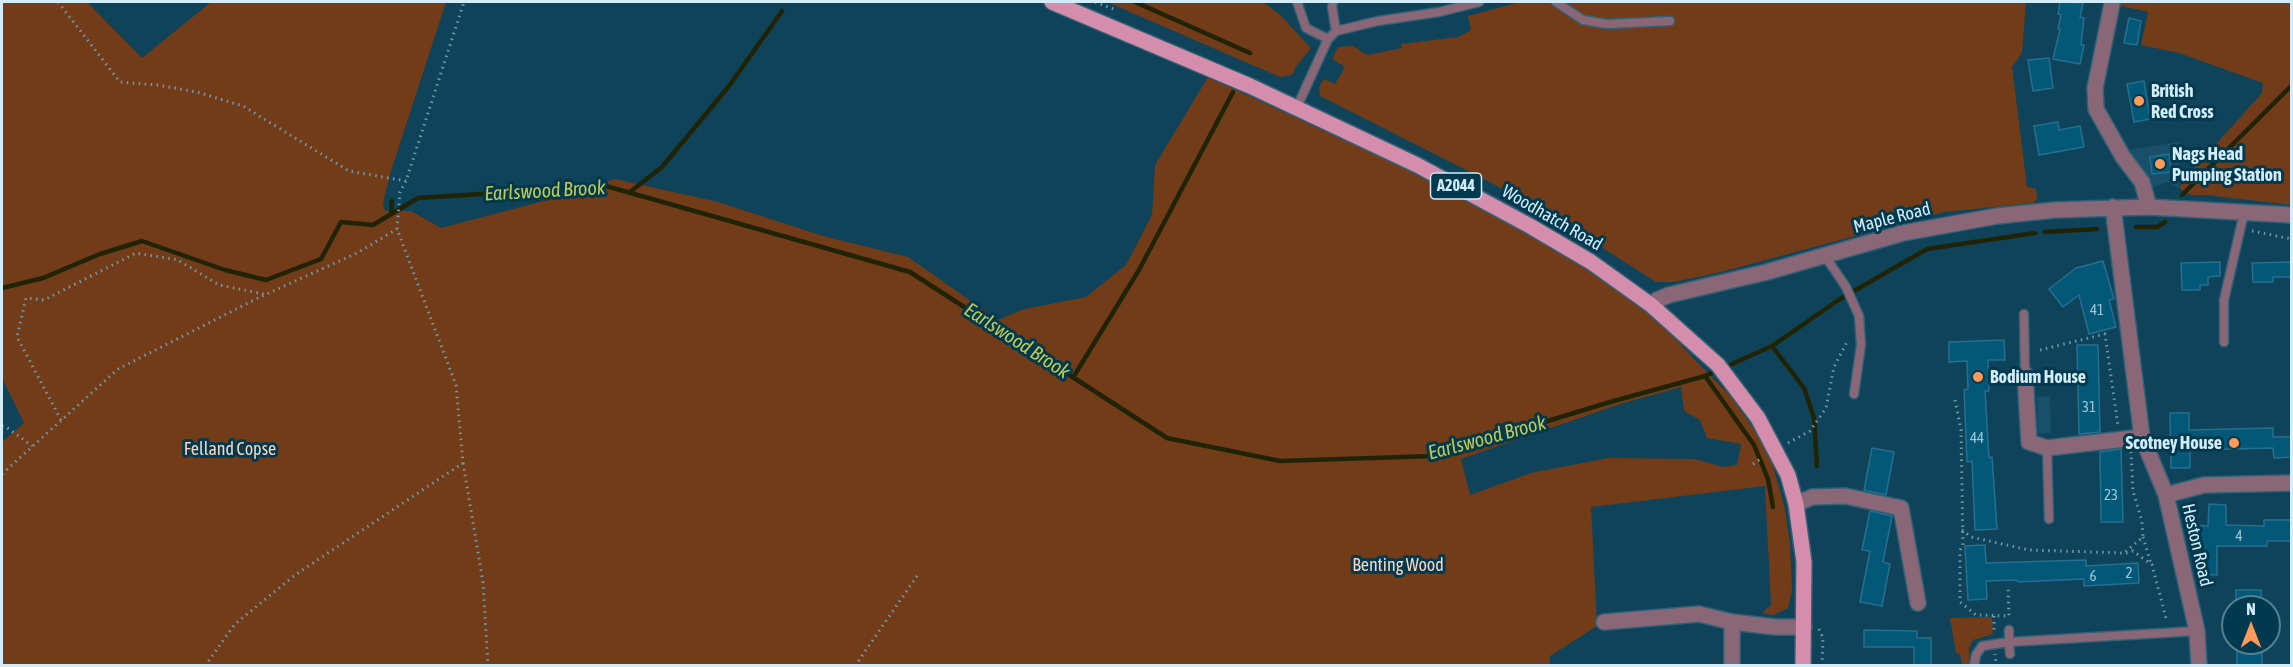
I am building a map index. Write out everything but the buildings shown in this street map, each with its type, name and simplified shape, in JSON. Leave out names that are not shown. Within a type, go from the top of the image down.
[{"type":"main road","name":"Woodhatch Road","points":[[1052,2],[1297,107],[1417,165],[1530,225],[1591,262],[1651,305],[1718,365],[1758,418],[1788,475],[1796,504],[1803,562],[1803,666]]},
{"type":"street","points":[[2112,3],[2096,88],[2096,109],[2123,158],[2142,182],[2150,207]]},
{"type":"street","name":"Heston Road","points":[[2113,207],[2131,439],[2166,495],[2198,631],[2199,666]]},
{"type":"street","name":"Maple Road","points":[[1651,305],[1669,295],[1825,256],[1904,233],[2020,213],[2150,207],[2292,215]]},
{"type":"street","points":[[2025,374],[2029,442],[2047,448],[2131,439]]},
{"type":"street","points":[[2166,495],[2204,485],[2292,483]]},
{"type":"street","points":[[1796,504],[1812,497],[1845,496],[1901,508],[1918,603]]},
{"type":"street","points":[[1605,622],[1700,614],[1732,622],[1775,627],[1803,627]]},
{"type":"street","points":[[1732,622],[1732,666]]},
{"type":"lane","points":[[1297,2],[1306,28],[1328,39]]},
{"type":"lane","points":[[1333,2],[1336,31]]},
{"type":"lane","points":[[1297,107],[1328,39],[1336,31],[1378,21],[1439,12],[1479,2]]},
{"type":"lane","points":[[1556,2],[1583,20],[1607,24],[1670,21]]},
{"type":"lane","points":[[2224,342],[2224,300],[2244,213]]},
{"type":"lane","points":[[1825,256],[1846,287],[1859,316],[1861,345],[1854,394]]},
{"type":"lane","points":[[2024,314],[2025,374]]},
{"type":"lane","points":[[2047,448],[2049,519]]},
{"type":"lane","points":[[2009,630],[2010,654]]},
{"type":"lane","points":[[1974,666],[1982,646],[2009,642],[2198,631]]},
{"type":"path","points":[[58,2],[120,82],[198,92],[243,106],[349,171],[406,181]]},
{"type":"path","points":[[464,2],[406,181],[400,192],[397,229],[456,385],[463,463],[483,582],[488,666]]},
{"type":"path","points":[[2,474],[118,369],[266,294],[357,253],[397,229]]},
{"type":"path","points":[[2241,229],[2292,238]]},
{"type":"path","points":[[61,420],[17,337],[26,298],[44,300],[136,253],[178,260],[219,285],[266,294]]},
{"type":"path","points":[[1810,431],[1826,408],[1834,367],[1859,316]]},
{"type":"path","points":[[2040,350],[2105,334],[2131,439],[2133,491],[2142,522],[2143,537],[2170,633]]},
{"type":"path","points":[[1955,400],[1961,430],[1960,602],[1976,615],[2009,616],[2008,587]]},
{"type":"path","points":[[2,426],[32,446]]},
{"type":"path","points":[[1753,464],[1765,456]]},
{"type":"path","points":[[205,666],[235,624],[295,575],[463,463]]},
{"type":"path","points":[[1962,531],[1971,537],[2029,550],[2124,553],[2133,551],[2152,566]]},
{"type":"path","points":[[2124,553],[2137,545],[2143,537]]},
{"type":"path","points":[[855,666],[919,573]]},
{"type":"shaded area","points":[[2179,142],[2179,188],[2168,182],[2153,187],[2129,150]]},
{"type":"shaded area","points":[[2050,396],[2051,433],[2038,434],[2037,397]]},
{"type":"green space","name":"Felland Copse","points":[[2,2],[87,2],[142,58],[211,2],[446,2],[391,171],[383,203],[385,211],[411,211],[441,228],[574,193],[615,179],[718,202],[823,236],[908,257],[998,320],[1024,309],[1086,297],[1126,265],[1152,215],[1155,165],[1208,77],[1404,168],[1567,255],[1654,317],[1732,398],[1758,435],[1771,459],[1784,505],[1790,542],[1792,591],[1788,608],[1773,615],[1762,613],[1771,605],[1765,486],[1591,507],[1597,626],[1550,656],[1550,665],[2,665],[2,442],[24,423],[2,378]],"holes":[[[1681,387],[1684,411],[1700,420],[1707,438],[1741,444],[1737,465],[1723,467],[1695,459],[1608,458],[1531,473],[1470,495],[1461,459],[1620,404]]]},
{"type":"green space","points":[[1107,2],[1263,2],[1279,14],[1311,48],[1292,75],[1280,77]]},
{"type":"green space","points":[[1520,2],[2026,2],[2022,53],[2012,67],[2027,187],[2036,189],[2037,199],[2033,203],[1944,212],[1721,272],[1674,282],[1656,282],[1576,231],[1488,181],[1320,96],[1319,87],[1324,79],[1335,84],[1345,67],[1332,59],[1338,47],[1353,46],[1367,55],[1402,48],[1401,44],[1458,37],[1471,30],[1468,16]]},
{"type":"green space","points":[[2117,2],[2291,2],[2291,205],[2191,195],[2179,188],[2262,93],[2263,83],[2179,53],[2141,45],[2148,12],[2117,5]]},
{"type":"green space","points":[[1992,617],[1993,634],[1973,640],[1969,648],[1969,665],[1962,665],[1960,654],[1956,653],[1950,618]]},
{"type":"waterway","points":[[1135,2],[1250,53]]},
{"type":"waterway","points":[[630,192],[662,167],[729,86],[782,11]]},
{"type":"waterway","points":[[2182,195],[2292,85]]},
{"type":"waterway","points":[[1074,376],[1139,270],[1233,92]]},
{"type":"waterway","name":"Earlswood Brook","points":[[2,288],[43,278],[100,254],[142,241],[225,270],[266,280],[321,259],[341,222],[373,225],[418,198],[606,186],[910,272],[1167,438],[1280,461],[1433,456],[1610,402],[1705,376],[1772,346],[1840,299],[1927,249],[2035,233]]},
{"type":"waterway","points":[[391,214],[392,201]]},
{"type":"waterway","points":[[2136,227],[2157,227],[2165,222]]},
{"type":"waterway","points":[[2045,232],[2097,229]]},
{"type":"waterway","points":[[1772,346],[1804,388],[1814,418],[1817,466]]},
{"type":"waterway","points":[[1705,376],[1754,445],[1768,479],[1773,507]]},
{"type":"place","name":"British Red Cross","points":[[2139,101]]},
{"type":"place","name":"Nags Head Pumping Station","points":[[2160,164]]},
{"type":"place","name":"Bodium House","points":[[1978,377]]},
{"type":"place","name":"Scotney House","points":[[2234,443]]},
{"type":"park label","name":"Benting Wood","points":[[1398,565]]}]
